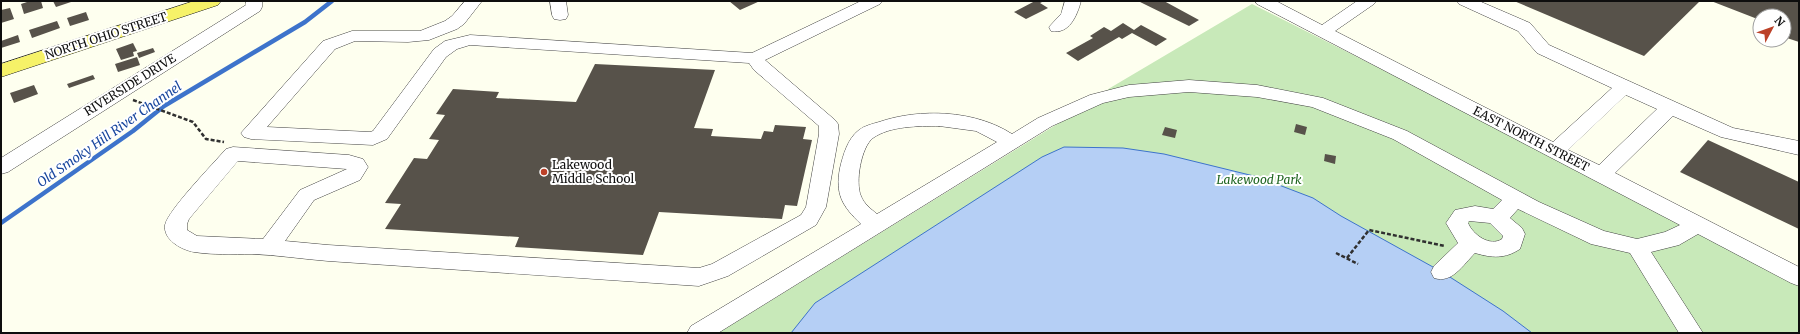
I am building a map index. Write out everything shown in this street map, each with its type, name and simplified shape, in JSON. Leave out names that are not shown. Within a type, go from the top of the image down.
[{"type":"main road","name":"NORTH OHIO STREET","points":[[1,71],[212,1]]},
{"type":"street","name":"RIVERSIDE DRIVE","points":[[1,167],[254,8],[254,1]]},
{"type":"street","points":[[474,1],[458,20],[451,25],[423,36],[408,37],[364,35],[346,38],[329,45],[182,214],[176,224],[176,232],[183,239],[194,244],[270,247],[328,253],[699,277],[720,270],[809,220],[816,207],[829,134],[828,124],[760,66],[755,58]]},
{"type":"street","points":[[251,133],[373,139],[380,135],[440,53],[451,45],[470,40],[755,58],[874,1]]},
{"type":"street","points":[[1057,27],[1069,16],[1073,1]]},
{"type":"street","name":"EAST NORTH STREET","points":[[1263,1],[1799,277]]},
{"type":"street","points":[[1324,32],[1368,1]]},
{"type":"street","points":[[1465,1],[1524,27],[1543,50],[1625,86],[1670,108],[1728,133],[1799,148]]},
{"type":"street","points":[[699,333],[1045,122],[1097,99],[1129,91],[1188,86],[1257,90],[1316,102],[1400,134],[1516,198],[1599,238],[1637,247],[1671,239],[1698,225]]},
{"type":"street","points":[[1555,151],[1625,86]]},
{"type":"street","points":[[1601,175],[1670,108]]},
{"type":"street","points":[[876,226],[852,204],[847,188],[855,150],[866,134],[889,124],[913,120],[948,121],[977,126],[996,132],[1012,143]]},
{"type":"street","points":[[233,154],[349,162],[356,164],[358,167],[353,175],[307,196],[270,247]]},
{"type":"street","points":[[1497,218],[1516,198]]},
{"type":"street","points":[[1442,272],[1469,246],[1501,249],[1512,243],[1514,234],[1497,218],[1483,213],[1473,212],[1462,215],[1457,223],[1469,246]]},
{"type":"street","points":[[1637,247],[1691,333]]},
{"type":"path","points":[[133,100],[183,118]]},
{"type":"path","points":[[1347,258],[1369,230],[1469,246]]},
{"type":"path","points":[[1336,252],[1358,264]]},
{"type":"green space","name":"Lakewood Park","points":[[1252,4],[1500,129],[1799,286],[1799,333],[718,333],[1067,118],[1110,88]]},
{"type":"water","points":[[1064,147],[1123,148],[1164,154],[1258,177],[1313,198],[1341,216],[1442,272],[1503,311],[1532,333],[791,333],[815,303],[1042,157]]},
{"type":"building","points":[[30,1],[41,1],[43,8],[24,14],[21,4]]},
{"type":"building","points":[[53,1],[74,1],[56,7]]},
{"type":"building","points":[[729,1],[760,1],[740,10]]},
{"type":"building","points":[[1035,1],[1044,1],[1040,3],[1048,8],[1026,19],[1014,12]]},
{"type":"building","points":[[1138,1],[1164,1],[1199,20],[1189,26]]},
{"type":"building","points":[[1514,1],[1700,1],[1644,56]]},
{"type":"building","points":[[1711,1],[1799,1],[1799,42],[1792,40],[1792,8],[1752,8],[1752,17]]},
{"type":"building","points":[[10,8],[14,19],[1,23],[1,10]]},
{"type":"building","points":[[86,12],[89,20],[70,26],[67,18]]},
{"type":"building","points":[[57,21],[60,28],[32,38],[29,30]]},
{"type":"building","points":[[1123,23],[1134,30],[1141,25],[1167,39],[1156,46],[1132,33],[1122,39],[1119,37],[1078,61],[1066,53],[1093,38],[1090,36],[1104,27],[1111,31]]},
{"type":"building","points":[[18,35],[20,42],[1,48],[1,41]]},
{"type":"building","points":[[133,43],[137,51],[133,52],[134,56],[121,60],[116,49]]},
{"type":"building","points":[[153,48],[155,52],[139,58],[137,53]]},
{"type":"building","points":[[137,57],[140,65],[118,72],[115,64]]},
{"type":"building","points":[[595,64],[715,70],[694,128],[713,129],[711,136],[761,139],[764,131],[773,132],[775,125],[806,127],[803,139],[812,140],[797,206],[785,205],[782,219],[659,212],[643,255],[515,247],[519,237],[385,229],[401,204],[385,203],[414,158],[427,159],[439,140],[429,139],[445,115],[436,114],[453,89],[499,92],[496,98],[576,102]]},
{"type":"building","points":[[93,75],[95,79],[69,88],[67,84]]},
{"type":"building","points":[[34,85],[38,94],[14,103],[10,93]]},
{"type":"building","points":[[1296,124],[1307,127],[1305,135],[1294,132]]},
{"type":"building","points":[[1165,127],[1177,130],[1175,138],[1162,135]]},
{"type":"building","points":[[1708,140],[1799,182],[1799,229],[1680,172]]},
{"type":"building","points":[[1325,154],[1336,156],[1335,164],[1324,161]]},
{"type":"waterway","name":"Old Smoky Hill River Channel","points":[[1,223],[133,131],[164,106],[305,22],[332,1]]},
{"type":"place","name":"Lakewood Middle School","points":[[544,172]]}]
